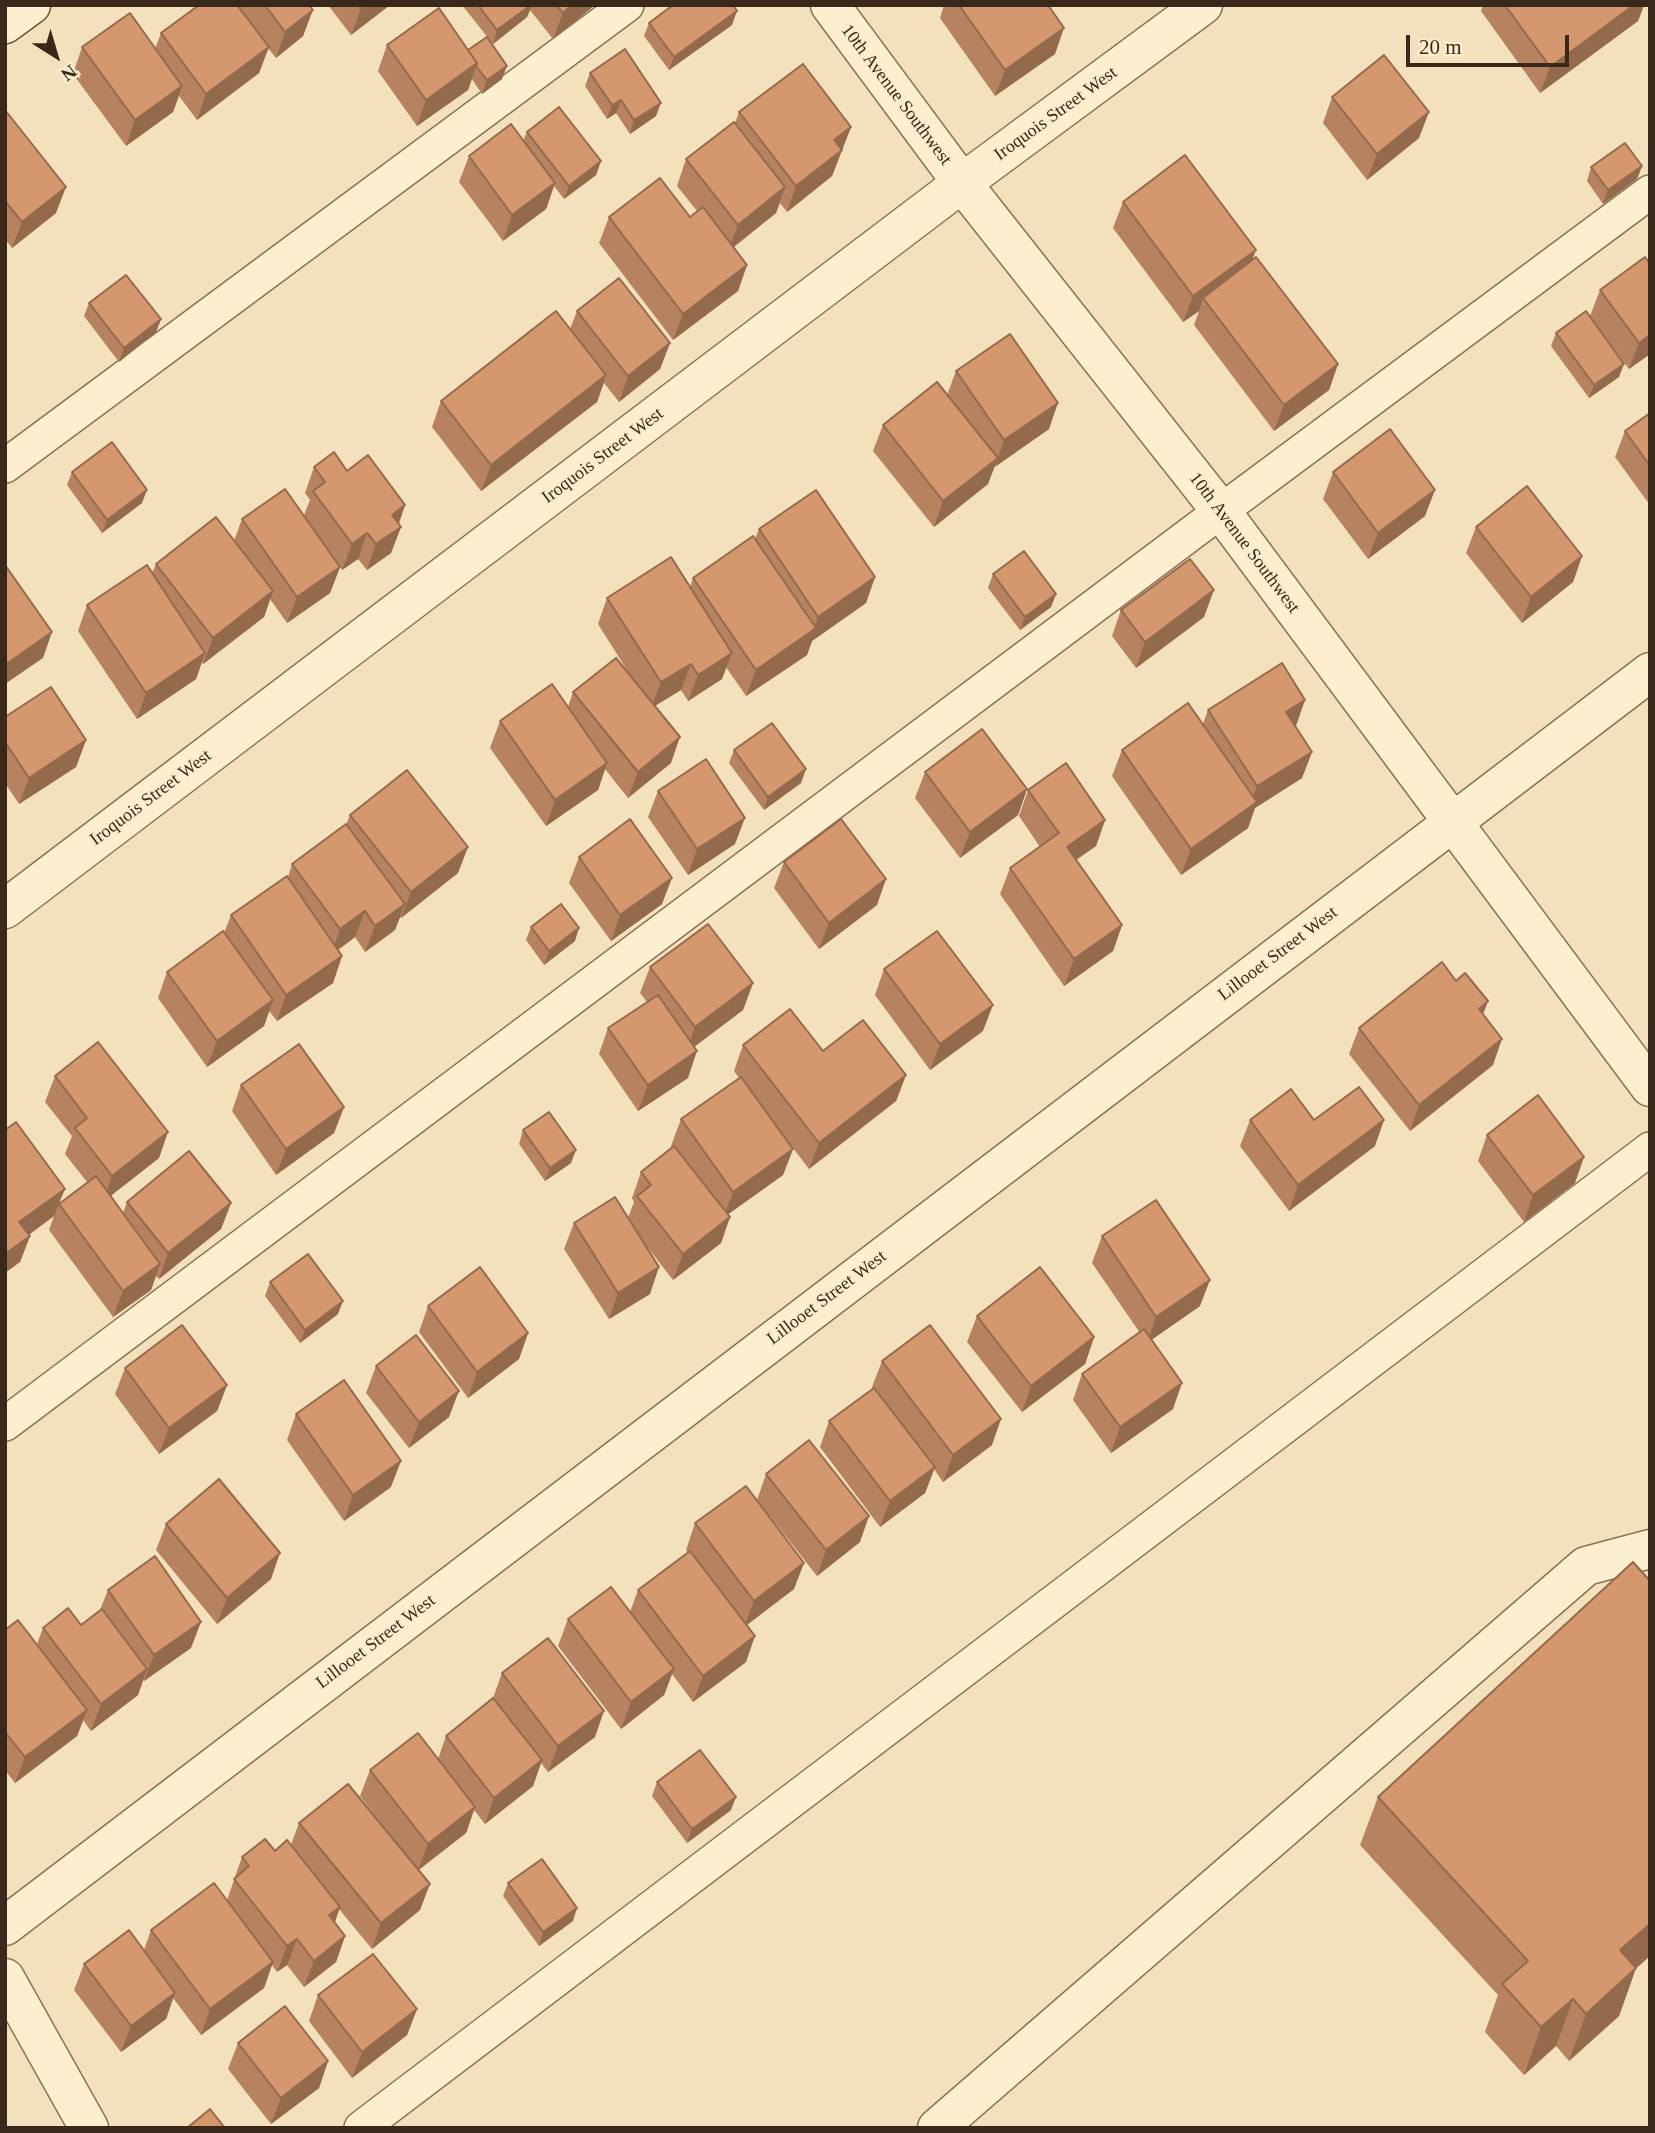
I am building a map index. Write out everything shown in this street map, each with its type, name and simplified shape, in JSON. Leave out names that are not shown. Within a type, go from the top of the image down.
[{"type":"street","points":[[5,24],[31,5]]},
{"type":"street","name":"10th Avenue Southwest","points":[[830,5],[962,183],[1221,511],[1650,1087]]},
{"type":"street","name":"Iroquois Street West","points":[[5,909],[962,183],[1203,5]]},
{"type":"street","name":"Lillooet Street West","points":[[5,1926],[1451,821],[1650,672]]},
{"type":"street","points":[[937,2128],[1586,1566],[1650,1549]]},
{"type":"street","points":[[5,1978],[89,2128]]},
{"type":"lane","points":[[5,466],[627,5]]},
{"type":"lane","points":[[5,1424],[1650,192]]},
{"type":"lane","points":[[360,2128],[1650,1149]]},
{"type":"building","points":[[199,5],[237,5],[269,47],[206,94],[161,33]]},
{"type":"building","points":[[265,5],[309,5],[313,10],[285,32]]},
{"type":"building","points":[[478,5],[531,5],[497,30]]},
{"type":"building","points":[[556,5],[572,5],[563,13]]},
{"type":"building","points":[[673,5],[733,5],[737,11],[674,57],[649,23]]},
{"type":"building","points":[[959,5],[1048,5],[1064,28],[1005,70]]},
{"type":"building","points":[[1505,5],[1634,5],[1550,67]]},
{"type":"building","points":[[439,8],[477,63],[426,100],[387,45]]},
{"type":"building","points":[[130,13],[182,86],[135,120],[82,47]]},
{"type":"building","points":[[487,37],[507,66],[487,80],[468,50]]},
{"type":"building","points":[[625,49],[661,103],[634,120],[621,100],[612,105],[590,73]]},
{"type":"building","points":[[1384,55],[1429,112],[1377,154],[1332,97]]},
{"type":"building","points":[[803,64],[851,127],[834,140],[842,150],[796,186],[739,112]]},
{"type":"building","points":[[559,107],[601,161],[569,186],[527,132]]},
{"type":"building","points":[[5,110],[66,187],[22,222],[5,201]]},
{"type":"building","points":[[734,122],[785,187],[738,225],[686,159]]},
{"type":"building","points":[[511,124],[555,183],[512,215],[469,156]]},
{"type":"building","points":[[1625,143],[1642,166],[1608,190],[1591,167]]},
{"type":"building","points":[[1185,155],[1256,250],[1193,296],[1123,202]]},
{"type":"building","points":[[660,178],[690,217],[703,207],[747,265],[683,314],[609,217]]},
{"type":"building","points":[[1256,257],[1338,364],[1284,405],[1203,298]]},
{"type":"building","points":[[1645,257],[1650,264],[1650,335],[1639,343],[1600,290]]},
{"type":"building","points":[[126,275],[161,319],[124,348],[89,303]]},
{"type":"building","points":[[619,278],[670,343],[628,376],[577,311]]},
{"type":"building","points":[[556,311],[606,375],[491,465],[441,401]]},
{"type":"building","points":[[1586,311],[1624,364],[1594,385],[1556,333]]},
{"type":"building","points":[[1010,334],[1058,403],[1004,440],[956,371]]},
{"type":"building","points":[[937,382],[998,458],[943,501],[883,425]]},
{"type":"building","points":[[1650,413],[1650,466],[1625,431]]},
{"type":"building","points":[[1390,429],[1435,490],[1378,533],[1333,472]]},
{"type":"building","points":[[112,442],[147,490],[107,520],[72,472]]},
{"type":"building","points":[[334,452],[347,471],[368,455],[405,505],[392,515],[401,527],[376,544],[367,533],[352,544],[313,491],[325,482],[314,467]]},
{"type":"building","points":[[1527,486],[1582,556],[1531,597],[1476,527]]},
{"type":"building","points":[[285,489],[340,567],[297,597],[242,519]]},
{"type":"building","points":[[816,490],[875,577],[818,617],[759,529]]},
{"type":"building","points":[[216,517],[273,591],[213,638],[156,564]]},
{"type":"building","points":[[753,536],[816,628],[756,670],[693,578]]},
{"type":"building","points":[[1024,551],[1056,594],[1025,617],[993,574]]},
{"type":"building","points":[[671,557],[732,653],[698,675],[691,664],[661,682],[607,598]]},
{"type":"building","points":[[1190,559],[1214,590],[1145,642],[1121,610]]},
{"type":"building","points":[[5,565],[52,632],[5,665]]},
{"type":"building","points":[[147,565],[205,653],[146,693],[87,605]]},
{"type":"building","points":[[616,658],[680,737],[638,772],[573,692]]},
{"type":"building","points":[[1282,663],[1305,700],[1286,712],[1312,752],[1257,786],[1208,710]]},
{"type":"building","points":[[552,684],[607,763],[555,800],[500,721]]},
{"type":"building","points":[[51,687],[86,740],[29,778],[5,742],[5,717]]},
{"type":"building","points":[[1188,703],[1257,802],[1191,849],[1122,750]]},
{"type":"building","points":[[772,723],[806,769],[768,797],[734,750]]},
{"type":"building","points":[[982,729],[1027,789],[970,832],[925,772]]},
{"type":"building","points":[[706,759],[745,818],[697,849],[658,791]]},
{"type":"building","points":[[1066,763],[1105,820],[1067,847],[1122,925],[1074,959],[1010,868],[1059,833],[1028,790]]},
{"type":"building","points":[[407,770],[468,847],[411,892],[350,815]]},
{"type":"building","points":[[630,819],[672,878],[620,915],[579,857]]},
{"type":"building","points":[[841,819],[886,879],[829,923],[784,862]]},
{"type":"building","points":[[346,824],[405,904],[375,926],[365,911],[340,929],[292,864]]},
{"type":"building","points":[[287,876],[342,956],[286,995],[231,915]]},
{"type":"building","points":[[561,904],[579,928],[549,951],[531,927]]},
{"type":"building","points":[[708,924],[753,983],[695,1027],[650,967]]},
{"type":"building","points":[[223,931],[273,1000],[217,1041],[167,972]]},
{"type":"building","points":[[937,931],[993,1005],[940,1044],[884,969]]},
{"type":"building","points":[[1442,962],[1456,981],[1465,973],[1488,1001],[1479,1009],[1502,1039],[1419,1105],[1359,1028]]},
{"type":"building","points":[[658,995],[697,1051],[648,1085],[608,1028]]},
{"type":"building","points":[[790,1009],[823,1051],[863,1020],[906,1075],[819,1143],[743,1045]]},
{"type":"building","points":[[98,1042],[168,1132],[112,1176],[75,1128],[87,1118],[55,1076]]},
{"type":"building","points":[[299,1044],[344,1107],[286,1149],[241,1085]]},
{"type":"building","points":[[741,1077],[793,1149],[733,1192],[681,1119]]},
{"type":"building","points":[[1359,1087],[1384,1120],[1298,1185],[1250,1120],[1291,1089],[1314,1120]]},
{"type":"building","points":[[1538,1095],[1584,1157],[1533,1195],[1487,1135]]},
{"type":"building","points":[[549,1112],[576,1150],[550,1168],[523,1130]]},
{"type":"building","points":[[16,1122],[65,1189],[19,1222],[30,1236],[5,1254],[5,1130]]},
{"type":"building","points":[[674,1146],[730,1217],[683,1254],[637,1196],[651,1185],[641,1172]]},
{"type":"building","points":[[189,1151],[231,1203],[168,1253],[127,1202]]},
{"type":"building","points":[[96,1176],[160,1264],[123,1291],[59,1204]]},
{"type":"building","points":[[615,1197],[659,1267],[618,1293],[574,1223]]},
{"type":"building","points":[[1156,1200],[1210,1280],[1156,1317],[1102,1236]]},
{"type":"building","points":[[308,1254],[343,1301],[305,1330],[270,1282]]},
{"type":"building","points":[[480,1267],[528,1333],[477,1372],[428,1306]]},
{"type":"building","points":[[1040,1267],[1094,1337],[1031,1386],[977,1316]]},
{"type":"building","points":[[182,1325],[227,1385],[169,1428],[125,1368]]},
{"type":"building","points":[[930,1325],[1001,1419],[953,1455],[882,1361]]},
{"type":"building","points":[[1144,1329],[1182,1383],[1120,1427],[1082,1374]]},
{"type":"building","points":[[416,1335],[459,1391],[419,1422],[376,1366]]},
{"type":"building","points":[[344,1380],[401,1461],[353,1495],[296,1414]]},
{"type":"building","points":[[874,1388],[935,1467],[890,1501],[829,1421]]},
{"type":"building","points":[[809,1440],[869,1516],[826,1550],[766,1474]]},
{"type":"building","points":[[219,1479],[280,1553],[227,1598],[166,1524]]},
{"type":"building","points":[[746,1486],[804,1563],[754,1601],[695,1523]]},
{"type":"building","points":[[690,1551],[755,1636],[703,1676],[638,1590]]},
{"type":"building","points":[[155,1556],[201,1622],[154,1655],[108,1590]]},
{"type":"building","points":[[1633,1562],[1650,1581],[1650,1924],[1620,1950],[1636,1968],[1586,2014],[1573,1999],[1541,2027],[1502,1984],[1528,1961],[1378,1797]]},
{"type":"building","points":[[611,1587],[674,1669],[631,1702],[568,1619]]},
{"type":"building","points":[[68,1608],[81,1625],[102,1609],[147,1669],[101,1704],[43,1628]]},
{"type":"building","points":[[18,1620],[87,1710],[25,1757],[5,1732],[5,1630]]},
{"type":"building","points":[[548,1638],[604,1711],[558,1746],[502,1673]]},
{"type":"building","points":[[493,1698],[542,1760],[494,1798],[446,1736]]},
{"type":"building","points":[[418,1733],[475,1807],[428,1844],[370,1770]]},
{"type":"building","points":[[700,1750],[736,1797],[692,1829],[657,1782]]},
{"type":"building","points":[[348,1784],[430,1884],[381,1923],[299,1823]]},
{"type":"building","points":[[265,1839],[275,1851],[287,1840],[340,1907],[329,1915],[345,1936],[314,1961],[297,1939],[287,1946],[234,1879],[249,1866],[242,1857]]},
{"type":"building","points":[[542,1859],[577,1908],[543,1932],[508,1883]]},
{"type":"building","points":[[214,1883],[273,1962],[210,2009],[151,1930]]},
{"type":"building","points":[[129,1930],[175,1993],[131,2026],[84,1964]]},
{"type":"building","points":[[373,1954],[417,2009],[362,2052],[318,1995]]},
{"type":"building","points":[[285,2006],[328,2061],[281,2098],[238,2043]]},
{"type":"building","points":[[210,2109],[225,2128],[187,2128]]}]
